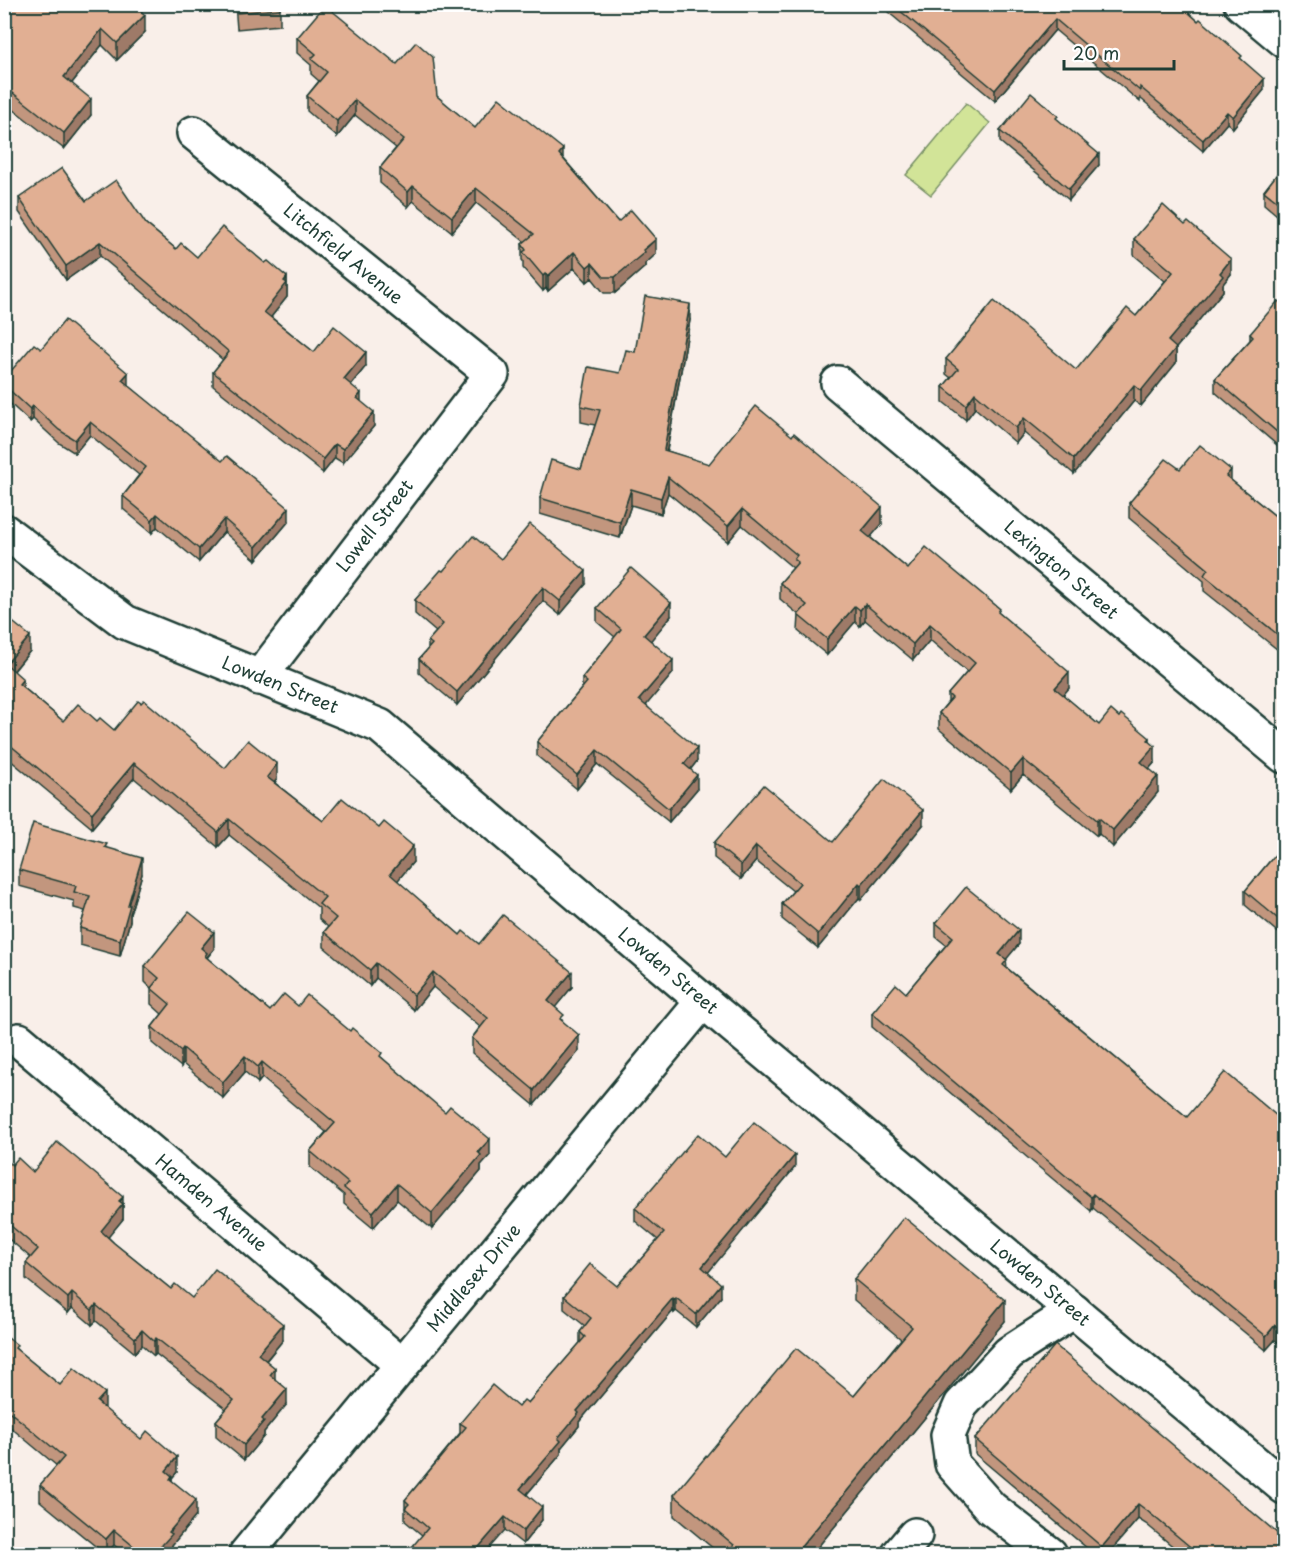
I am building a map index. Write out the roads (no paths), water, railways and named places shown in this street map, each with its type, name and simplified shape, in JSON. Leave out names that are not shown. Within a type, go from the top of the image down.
[{"type":"street","points":[[1241,4],[1284,40]]},
{"type":"street","name":"Litchfield Avenue","points":[[194,133],[492,374]]},
{"type":"street","name":"Lowell Street","points":[[259,678],[492,374]]},
{"type":"street","name":"Lexington Street","points":[[838,383],[1284,756]]},
{"type":"street","name":"Lowden Street","points":[[4,531],[125,622],[380,726],[703,1002],[1284,1486]]},
{"type":"street","name":"Middlesex Drive","points":[[246,1554],[703,1002]]},
{"type":"street","name":"Hamden Avenue","points":[[19,1041],[402,1365]]},
{"type":"street","points":[[1050,1554],[991,1508],[952,1464],[948,1435],[961,1405],[1009,1353],[1074,1311]]}]
